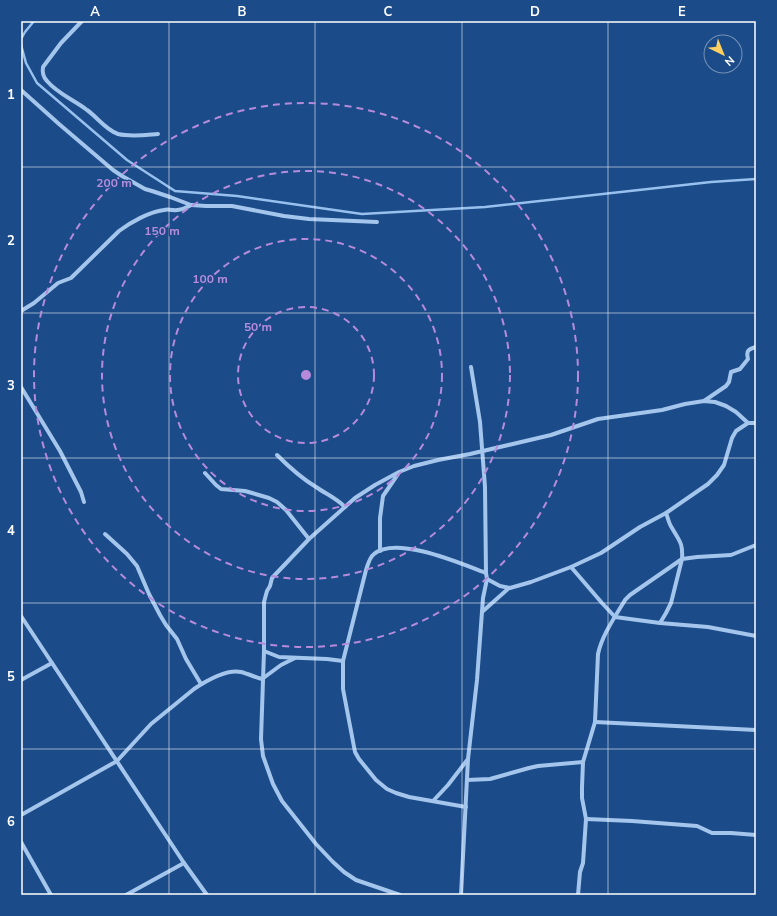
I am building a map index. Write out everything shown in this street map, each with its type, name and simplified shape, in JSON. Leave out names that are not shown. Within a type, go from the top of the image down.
[{"type":"street","points":[[82,21],[61,43],[42,67],[43,75],[47,81],[57,90],[78,103],[109,129],[117,133],[126,135],[158,134]]},
{"type":"street","points":[[21,90],[59,124],[122,176],[152,191],[191,205],[232,206],[284,216],[309,219],[376,222]]},
{"type":"street","points":[[21,311],[34,303],[58,283],[71,278],[127,225],[162,210],[177,210],[191,205]]},
{"type":"street","points":[[704,401],[730,382],[731,372],[740,369],[748,360],[746,354],[748,351],[751,348],[756,347]]},
{"type":"street","points":[[462,895],[468,759],[477,680],[483,598],[487,579],[486,486],[480,422],[471,367]]},
{"type":"street","points":[[21,387],[60,451],[81,492],[84,502]]},
{"type":"street","points":[[400,895],[356,880],[344,872],[316,844],[282,801],[273,784],[262,756],[261,739],[264,602],[272,578],[309,539],[345,506],[375,484],[414,466],[559,433],[598,419],[662,410],[704,401],[715,402],[726,406],[748,422],[756,423]]},
{"type":"street","points":[[482,612],[510,588],[571,567],[601,553],[640,527],[666,513],[708,484],[724,465],[732,438],[736,431],[748,422]]},
{"type":"street","points":[[277,455],[302,478],[338,500],[345,506]]},
{"type":"street","points":[[380,551],[380,518],[383,496],[399,472]]},
{"type":"street","points":[[205,473],[221,489],[248,491],[277,502],[286,510],[309,539]]},
{"type":"street","points":[[660,623],[670,603],[682,559],[682,548],[679,538],[671,527],[666,513]]},
{"type":"street","points":[[105,534],[127,554],[137,566],[163,621],[177,639],[186,659],[201,684]]},
{"type":"street","points":[[578,895],[580,872],[583,863],[586,819],[582,798],[583,762],[595,722],[598,654],[599,647],[605,635],[625,600],[630,595],[682,559],[731,555],[756,545]]},
{"type":"street","points":[[466,807],[409,797],[387,789],[376,780],[355,752],[343,689],[343,661],[366,570],[372,556],[383,549],[406,548],[424,551],[445,557],[486,573]]},
{"type":"street","points":[[571,567],[615,617],[660,623],[708,626],[756,636]]},
{"type":"street","points":[[487,579],[500,586],[510,588]]},
{"type":"street","points":[[21,616],[184,863],[207,895]]},
{"type":"street","points":[[264,651],[279,657],[343,661]]},
{"type":"street","points":[[262,679],[281,665],[295,658]]},
{"type":"street","points":[[21,680],[52,663]]},
{"type":"street","points":[[21,815],[117,761],[152,724],[201,684],[224,674],[233,672],[240,672],[262,679]]},
{"type":"street","points":[[595,722],[756,730]]},
{"type":"street","points":[[433,801],[448,785],[468,759]]},
{"type":"street","points":[[467,780],[490,779],[534,767],[583,762]]},
{"type":"street","points":[[586,819],[697,826],[712,833],[756,835]]},
{"type":"street","points":[[21,842],[51,895]]},
{"type":"street","points":[[126,895],[184,863]]},
{"type":"waterway","points":[[21,39],[34,21]]},
{"type":"waterway","points":[[21,45],[26,63],[37,83],[127,160],[175,191],[237,196],[362,214],[485,207],[711,182],[756,179]]}]
